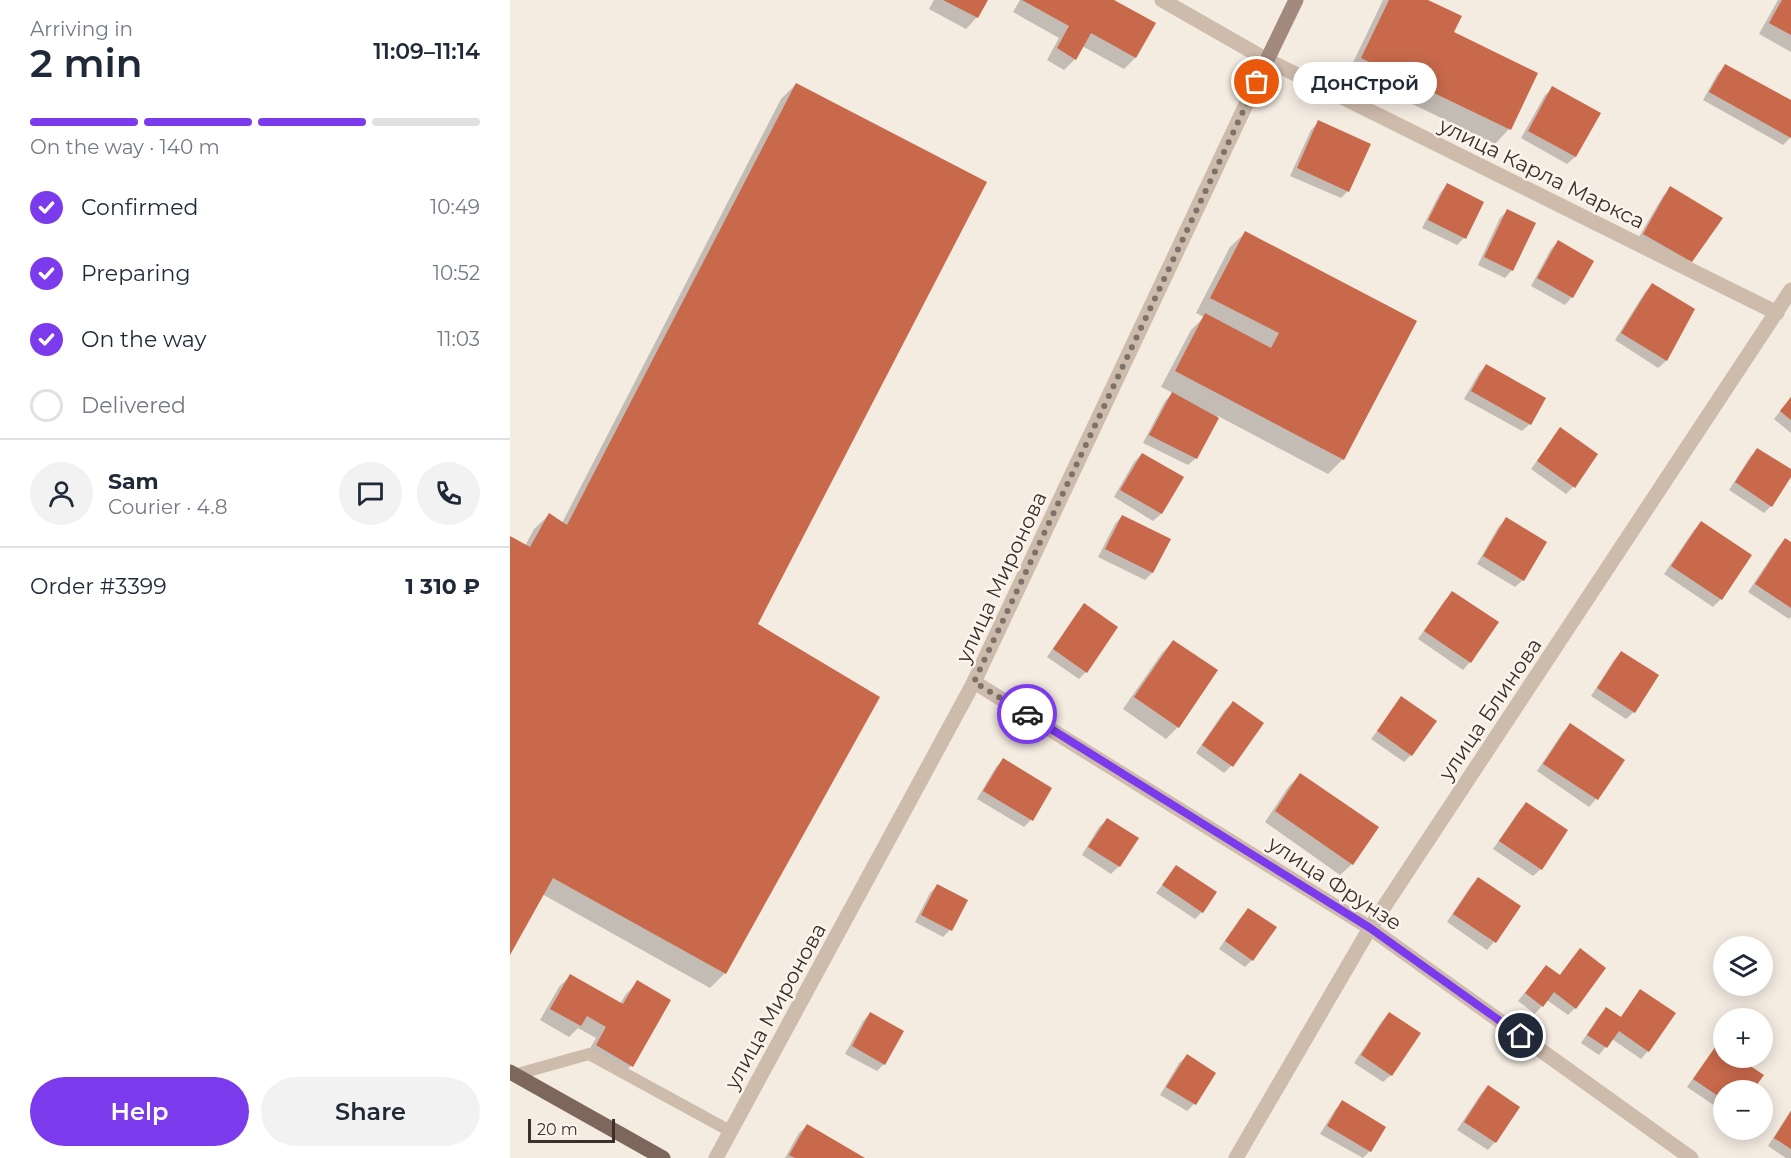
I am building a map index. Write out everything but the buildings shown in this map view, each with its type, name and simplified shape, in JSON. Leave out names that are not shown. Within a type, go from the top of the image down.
[{"type":"main road","points":[[512,1073],[663,1158]]},
{"type":"street","name":"улица Карла Маркса","points":[[1162,0],[1267,60],[1777,313]]},
{"type":"street","name":"улица Миронова","points":[[717,1158],[974,682],[1296,0]]},
{"type":"street","name":"улица Блинова","points":[[1236,1158],[1370,928],[1791,290]]},
{"type":"street","name":"улица Фрунзе","points":[[974,682],[1370,928],[1691,1158]]},
{"type":"lane","points":[[512,1073],[589,1054],[730,1131]]},
{"type":"way so far","points":[[1027,714],[974,682],[1257,82]]},
{"type":"place","name":"ДонСтрой","points":[[1257,82]]},
{"type":"route","points":[[1027,714],[1370,928],[1521,1036]]}]
